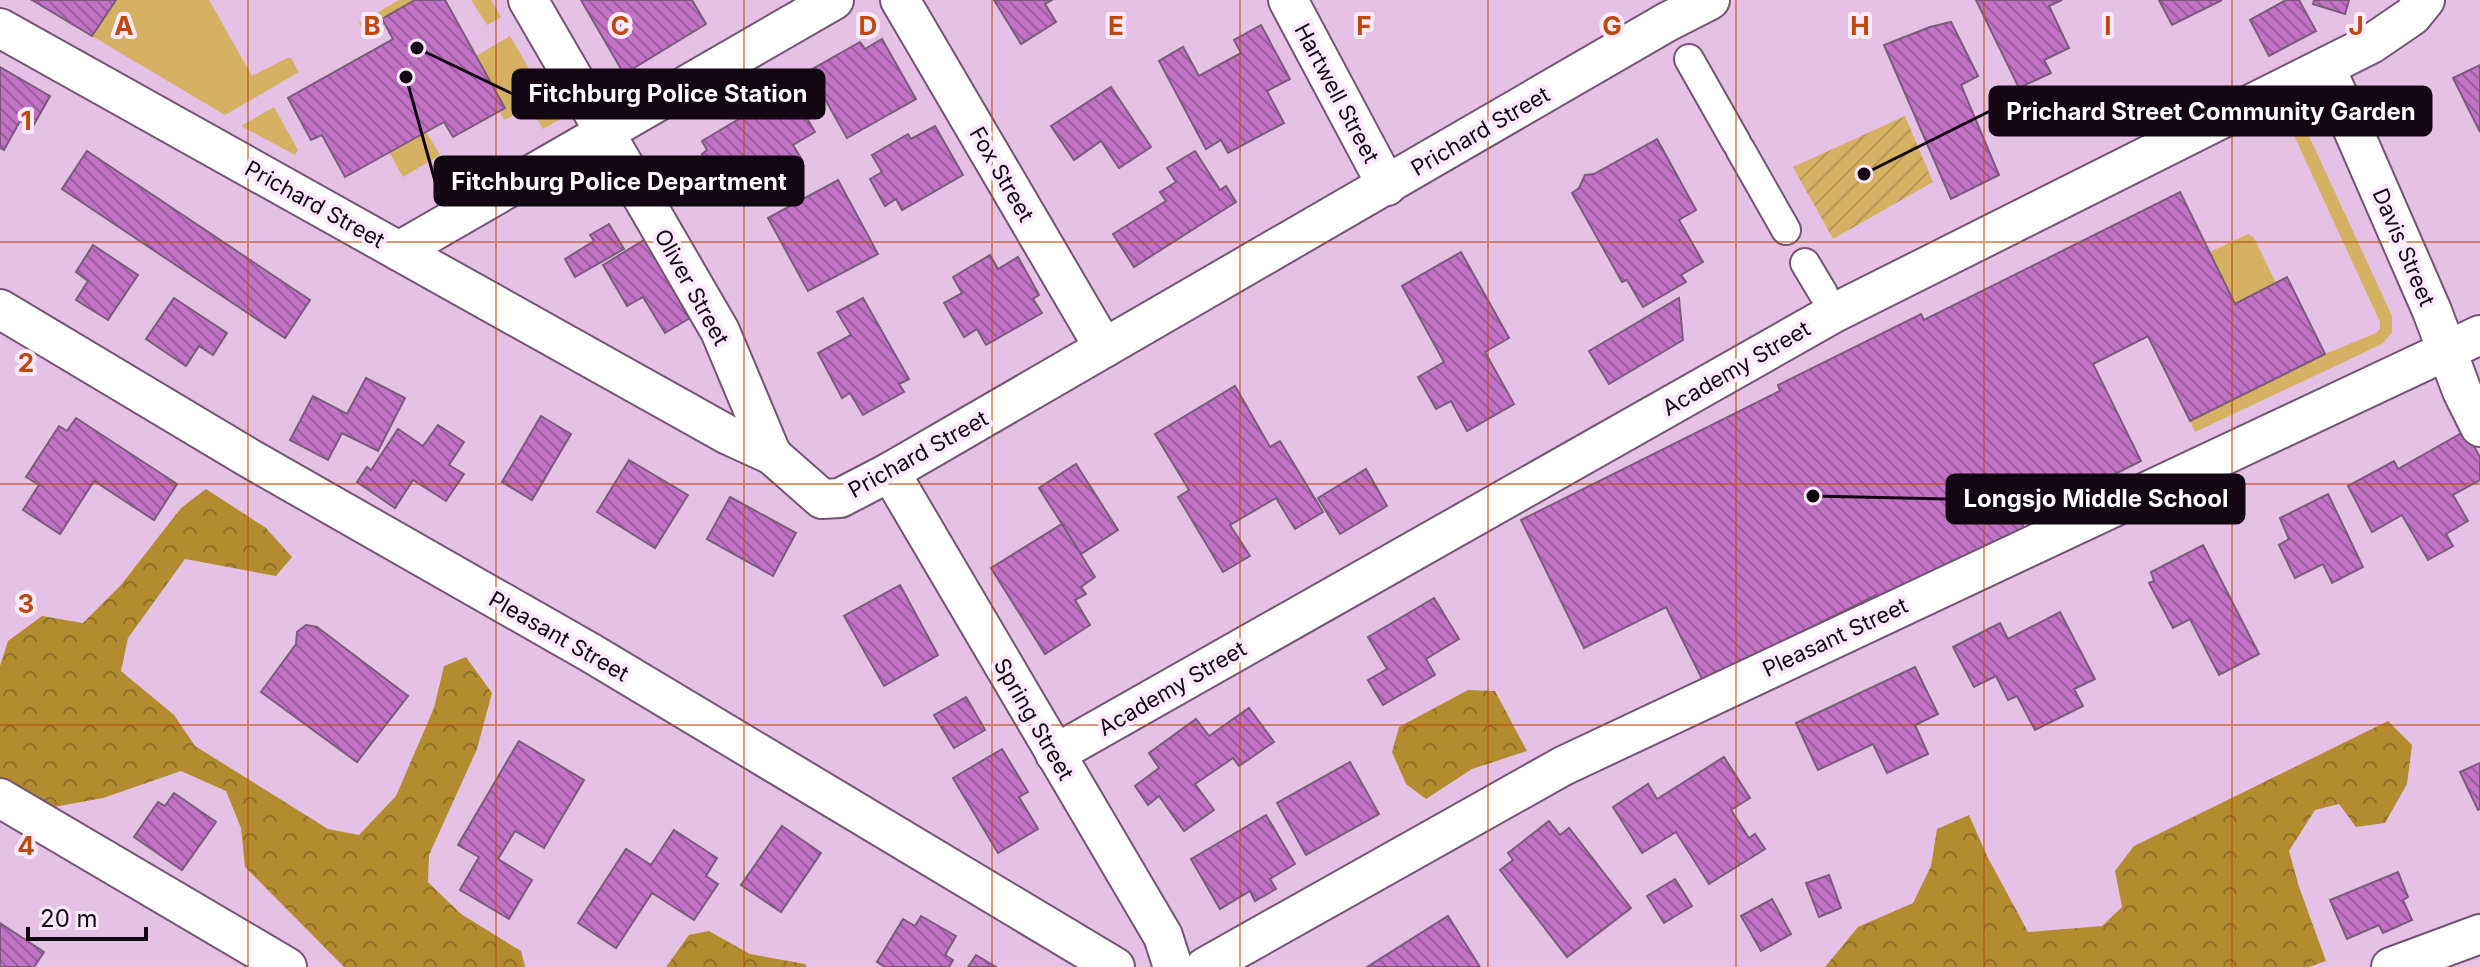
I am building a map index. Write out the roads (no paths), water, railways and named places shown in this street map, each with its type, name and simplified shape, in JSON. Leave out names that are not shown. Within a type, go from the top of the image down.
[{"type":"street","name":"Oliver Street","points":[[528,0],[720,331],[772,455]]},
{"type":"street","points":[[399,251],[834,0]]},
{"type":"street","name":"Fox Street","points":[[900,0],[1104,348]]},
{"type":"street","name":"Hartwell Street","points":[[1288,0],[1387,186]]},
{"type":"street","name":"Prichard Street","points":[[0,28],[728,435],[772,455],[822,499],[840,498],[890,472],[1387,186],[1673,32],[1710,0]]},
{"type":"street","name":"Academy Street","points":[[1055,754],[1834,313],[2326,68],[2394,30],[2412,16],[2425,0]]},
{"type":"street","points":[[1673,32],[1786,230]]},
{"type":"street","name":"Davis Street","points":[[2326,68],[2432,311],[2464,344],[2462,391],[2480,427]]},
{"type":"street","points":[[1805,263],[1823,293]]},
{"type":"street","name":"Pleasant Street","points":[[0,309],[249,458],[591,653],[1115,967]]},
{"type":"street","name":"Pleasant Street","points":[[1205,967],[1563,766],[2464,344]]},
{"type":"street","name":"Spring Street","points":[[890,472],[1163,936],[1173,967]]},
{"type":"street","points":[[0,798],[287,967]]},
{"type":"street","points":[[2391,967],[2480,934]]},
{"type":"place","name":"Fitchburg Police Station","points":[[417,48]]},
{"type":"place","name":"Fitchburg Police Department","points":[[406,77]]},
{"type":"place","name":"Prichard Street Community Garden","points":[[1864,174]]},
{"type":"place","name":"Longsjo Middle School","points":[[1813,496]]}]
